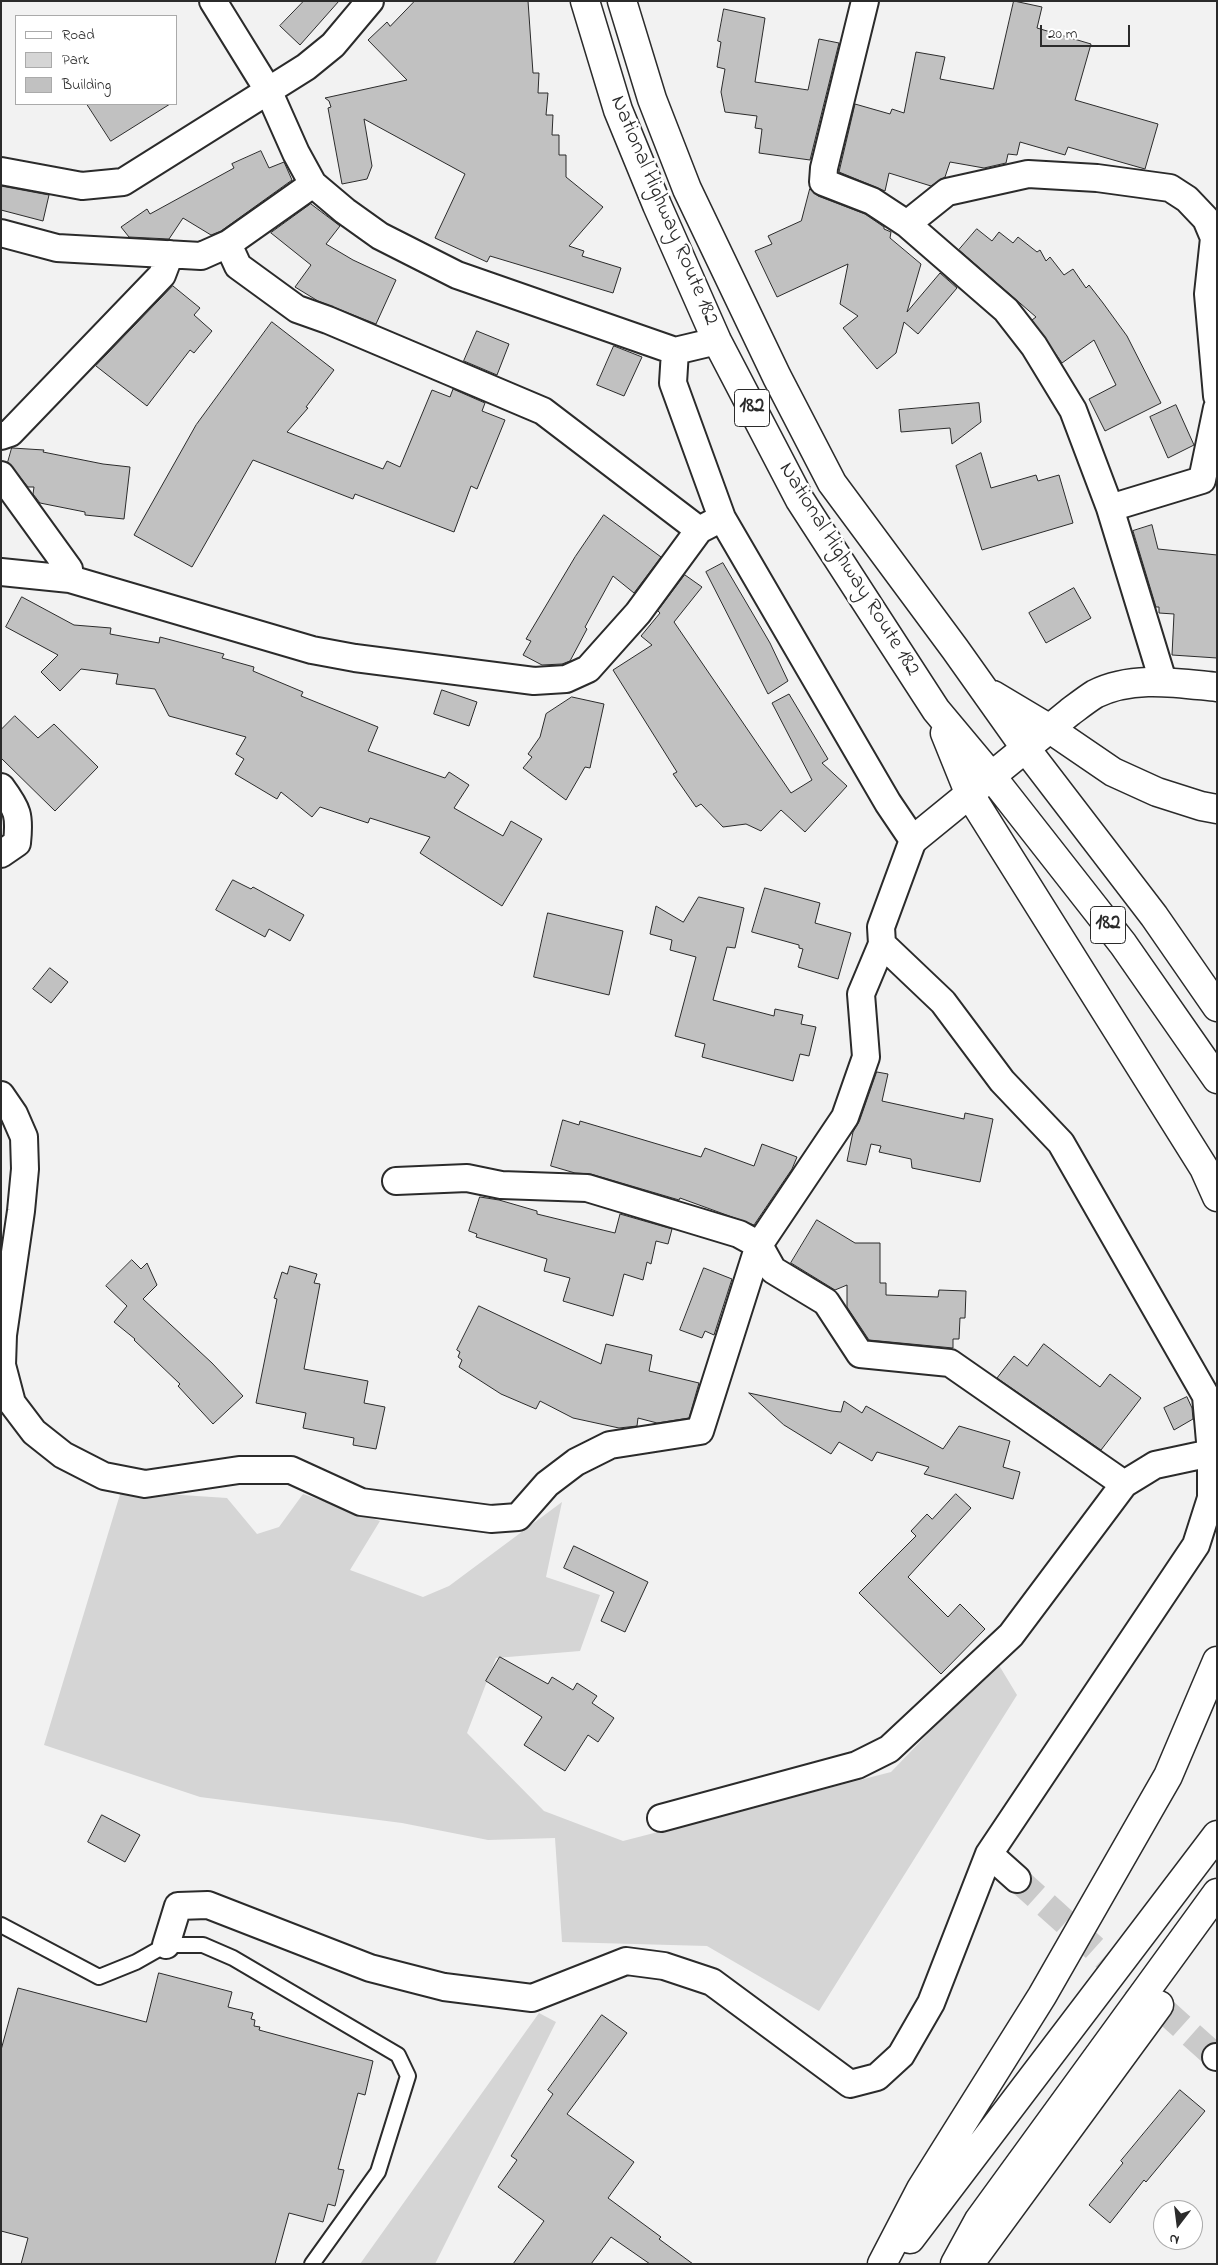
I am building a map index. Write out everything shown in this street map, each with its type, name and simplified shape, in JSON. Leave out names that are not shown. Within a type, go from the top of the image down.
[{"type":"main road","name":"National Highway Route 182","points":[[585,1],[618,110],[657,205],[718,341],[800,500],[936,710],[992,777],[1123,944],[1217,1079]]},
{"type":"main road","name":"National Highway Route 182","points":[[622,1],[652,99],[687,189],[777,377],[832,484],[1026,749],[1154,916],[1217,1007]]},
{"type":"main road","points":[[913,840],[1095,695],[1121,685],[1163,681],[1217,687]]},
{"type":"main road","points":[[983,689],[1050,729],[1113,772],[1157,792],[1217,809]]},
{"type":"main road","points":[[936,710],[970,795],[1204,1168],[1217,1197]]},
{"type":"main road","points":[[882,2264],[921,2189],[1042,1996],[1168,1776],[1217,1661]]},
{"type":"main road","points":[[891,2264],[1217,1835]]},
{"type":"main road","points":[[954,2264],[979,2220],[1217,1893]]},
{"type":"main road","points":[[970,2264],[1217,1925]]},
{"type":"street","points":[[213,1],[268,90],[296,153],[314,184],[345,211],[380,236],[457,275],[675,351],[718,341]]},
{"type":"street","points":[[1,171],[82,186],[123,182],[306,67],[333,45],[370,1]]},
{"type":"street","points":[[865,1],[824,168],[823,182],[872,201],[907,224],[1006,310],[1034,346],[1073,410],[1110,508],[1163,681]]},
{"type":"street","points":[[907,224],[947,192],[1028,174],[1097,178],[1170,188],[1187,199],[1206,218],[1214,238],[1208,294],[1217,396]]},
{"type":"street","points":[[1,233],[57,248],[201,256],[228,244],[314,184]]},
{"type":"street","points":[[228,244],[238,266],[297,309],[328,320],[543,411],[711,524]]},
{"type":"street","points":[[1,436],[10,433],[162,275],[170,254]]},
{"type":"street","points":[[1,1095],[14,1114],[24,1137],[25,1169],[21,1211],[3,1335],[2,1365],[12,1402],[34,1432],[63,1455],[104,1476],[145,1484],[239,1470],[291,1470],[362,1502],[491,1519],[518,1517],[547,1484],[576,1462],[610,1445],[700,1431],[758,1245],[845,1117],[866,1057],[861,994],[882,944],[881,927],[913,840],[711,524],[673,383],[675,351]]},
{"type":"street","points":[[1110,508],[1202,480],[1217,408]]},
{"type":"street","points":[[1,475],[68,569],[70,579]]},
{"type":"street","points":[[1,572],[70,579],[312,650],[355,658],[534,681],[566,679],[588,669],[711,524]]},
{"type":"street","points":[[1,787],[16,807],[19,824],[16,843],[1,854]]},
{"type":"street","points":[[166,1945],[178,1906],[208,1905],[370,1968],[444,1987],[532,1998],[626,1961],[664,1966],[712,1982],[850,2084],[877,2077],[901,2055],[931,2003],[988,1854],[1196,1545],[1211,1498],[1211,1453],[1206,1396],[1061,1143],[1002,1080],[942,1002],[882,944]]},
{"type":"street","points":[[396,1181],[466,1178],[501,1185],[587,1188],[739,1234],[758,1245],[773,1270],[826,1302],[860,1354],[950,1364],[1124,1484]]},
{"type":"street","points":[[661,1818],[857,1765],[889,1749],[1011,1635],[1124,1484],[1155,1465],[1211,1453]]},
{"type":"street","points":[[988,1854],[1017,1879]]},
{"type":"lane","points":[[1,1925],[99,1977],[136,1962],[166,1945],[203,1945],[233,1958],[398,2055],[408,2076],[378,2172],[312,2264]]},
{"type":"green space","points":[[121,1491],[227,1498],[257,1534],[279,1527],[303,1494],[380,1521],[350,1570],[423,1597],[449,1586],[562,1502],[546,1577],[600,1595],[580,1651],[496,1658],[467,1733],[544,1811],[623,1841],[891,1772],[997,1662],[1017,1695],[819,2011],[707,1946],[562,1942],[555,1838],[488,1840],[402,1823],[200,1797],[44,1745]]},
{"type":"green space","points":[[539,2013],[556,2022],[435,2264],[360,2264]]},
{"type":"building","points":[[304,1],[339,1],[300,45],[280,26]]},
{"type":"building","points":[[415,1],[528,1],[533,73],[539,73],[538,93],[548,93],[546,115],[553,115],[552,135],[559,135],[559,155],[566,155],[566,177],[603,207],[569,246],[584,251],[582,256],[621,268],[613,293],[490,256],[487,262],[435,238],[465,174],[364,119],[372,166],[367,179],[342,184],[328,108],[331,107],[329,101],[325,98],[407,80],[368,40],[387,22],[390,26]]},
{"type":"building","points":[[1014,1],[1042,7],[1037,28],[1091,44],[1075,100],[1158,124],[1145,169],[1068,147],[1065,155],[1020,142],[1017,155],[1008,154],[1006,163],[984,168],[950,162],[945,177],[931,186],[889,173],[885,191],[839,172],[855,104],[890,114],[892,109],[904,113],[916,52],[945,57],[940,79],[993,89]]},
{"type":"building","points":[[724,9],[765,18],[755,82],[808,90],[819,39],[839,43],[810,160],[759,153],[762,129],[755,128],[757,116],[725,112],[721,92],[725,69],[717,67],[721,42],[718,41]]},
{"type":"building","points":[[88,105],[168,105],[111,141]]},
{"type":"building","points":[[261,151],[269,168],[284,162],[292,180],[221,231],[211,235],[183,218],[169,239],[129,237],[121,227],[147,209],[150,214],[234,168],[232,164]]},
{"type":"building","points":[[1,186],[49,195],[43,221],[1,210]]},
{"type":"building","points":[[810,189],[818,196],[865,214],[884,227],[884,229],[891,232],[890,238],[921,264],[907,312],[940,273],[957,288],[918,334],[904,322],[896,353],[877,369],[843,328],[858,316],[840,304],[848,264],[777,297],[755,251],[772,244],[768,236],[801,221]]},
{"type":"building","points":[[311,204],[340,226],[326,244],[353,260],[396,280],[376,324],[318,301],[295,287],[311,265],[271,233]]},
{"type":"building","points":[[977,229],[992,241],[999,232],[1013,243],[1018,237],[1037,252],[1040,250],[1046,261],[1050,257],[1064,275],[1073,269],[1086,288],[1089,285],[1127,336],[1161,403],[1105,431],[1089,399],[1116,385],[1094,340],[1062,363],[1032,320],[1036,317],[959,250]]},
{"type":"building","points":[[173,286],[200,308],[194,315],[212,331],[194,353],[190,350],[147,406],[96,366]]},
{"type":"building","points":[[272,322],[334,370],[306,407],[308,408],[287,432],[383,469],[387,461],[400,467],[432,390],[450,397],[453,389],[485,403],[482,411],[505,420],[477,489],[471,486],[454,532],[355,494],[353,499],[253,460],[192,567],[134,535],[196,425]]},
{"type":"building","points":[[477,331],[509,344],[497,375],[464,361]]},
{"type":"building","points":[[614,346],[642,357],[624,396],[597,385]]},
{"type":"building","points":[[979,403],[981,422],[952,444],[950,428],[901,432],[899,410]]},
{"type":"building","points":[[1176,405],[1194,445],[1168,458],[1150,417]]},
{"type":"building","points":[[12,448],[44,450],[43,452],[103,464],[130,467],[124,519],[85,515],[85,512],[40,503],[33,494],[34,487],[28,487],[8,462]]},
{"type":"building","points":[[981,453],[991,488],[1036,475],[1038,481],[1059,475],[1073,523],[982,550],[956,466]]},
{"type":"building","points":[[604,515],[661,557],[634,593],[613,576],[585,627],[587,629],[570,661],[562,664],[542,665],[523,655],[531,641],[526,639],[575,557]]},
{"type":"building","points":[[1152,525],[1158,549],[1217,555],[1217,658],[1172,655],[1174,614],[1159,613],[1159,607],[1156,607],[1133,531]]},
{"type":"building","points":[[723,563],[770,643],[788,681],[768,694],[706,572]]},
{"type":"building","points":[[685,575],[702,587],[674,622],[791,793],[812,780],[772,703],[789,694],[828,759],[822,763],[847,786],[805,832],[781,810],[761,831],[746,824],[723,827],[701,804],[696,807],[673,774],[677,772],[613,670],[652,645],[641,636],[660,613],[658,611]]},
{"type":"building","points":[[1074,588],[1091,618],[1046,643],[1029,613]]},
{"type":"building","points":[[22,597],[74,625],[111,628],[110,634],[159,643],[160,637],[224,654],[222,658],[254,667],[253,671],[303,692],[301,696],[378,727],[368,751],[445,778],[449,772],[469,785],[454,808],[503,836],[511,821],[542,839],[502,906],[420,853],[430,837],[370,818],[368,823],[320,807],[312,817],[281,792],[277,799],[235,774],[244,759],[236,754],[246,737],[169,716],[155,689],[116,684],[118,674],[81,669],[60,691],[41,672],[58,655],[6,627]]},
{"type":"building","points":[[442,690],[477,702],[469,726],[434,714]]},
{"type":"building","points":[[572,697],[604,704],[590,768],[585,767],[566,800],[523,768],[532,757],[528,754],[540,737],[546,714]]},
{"type":"building","points":[[15,716],[38,738],[54,724],[98,767],[55,811],[1,758],[1,730]]},
{"type":"building","points":[[233,880],[251,889],[253,887],[304,915],[290,941],[269,929],[265,937],[216,910]]},
{"type":"building","points":[[765,888],[820,903],[815,923],[851,933],[838,979],[798,967],[803,949],[799,948],[799,945],[752,932]]},
{"type":"building","points":[[699,897],[744,908],[735,948],[727,947],[713,1000],[774,1016],[775,1009],[803,1015],[801,1024],[816,1027],[809,1056],[800,1054],[793,1081],[702,1057],[705,1044],[675,1036],[696,957],[670,950],[672,940],[650,934],[656,906],[683,922]]},
{"type":"building","points":[[548,913],[623,931],[609,995],[534,977]]},
{"type":"building","points":[[50,968],[68,982],[51,1003],[33,989]]},
{"type":"building","points":[[877,1072],[888,1074],[882,1101],[964,1119],[965,1113],[993,1119],[980,1182],[912,1168],[911,1159],[879,1152],[881,1146],[871,1144],[866,1165],[847,1161],[853,1132],[859,1122]]},
{"type":"building","points":[[563,1120],[579,1125],[580,1121],[701,1157],[705,1148],[754,1166],[762,1144],[797,1157],[792,1169],[754,1225],[680,1198],[679,1200],[591,1174],[575,1173],[551,1166]]},
{"type":"building","points":[[480,1197],[499,1200],[537,1211],[537,1214],[615,1233],[620,1214],[672,1229],[668,1244],[656,1241],[651,1264],[647,1262],[643,1280],[624,1274],[613,1316],[563,1301],[570,1278],[544,1271],[547,1259],[476,1237],[477,1234],[469,1231]]},
{"type":"building","points":[[817,1220],[855,1243],[880,1243],[880,1283],[886,1283],[886,1295],[938,1297],[939,1290],[966,1291],[965,1318],[960,1318],[959,1339],[953,1339],[953,1348],[869,1340],[847,1307],[847,1285],[835,1290],[791,1263]]},
{"type":"building","points":[[132,1260],[141,1269],[147,1263],[157,1285],[143,1299],[212,1363],[243,1396],[213,1424],[178,1386],[180,1384],[135,1339],[114,1322],[127,1306],[106,1286]]},
{"type":"building","points":[[290,1266],[317,1274],[314,1283],[320,1284],[304,1369],[368,1381],[364,1403],[385,1407],[376,1449],[353,1445],[354,1438],[303,1428],[306,1413],[256,1403],[277,1299],[274,1298],[282,1272],[287,1274]]},
{"type":"building","points":[[704,1268],[732,1279],[714,1335],[705,1331],[702,1338],[680,1330]]},
{"type":"building","points":[[479,1306],[601,1364],[606,1344],[652,1355],[649,1371],[699,1383],[689,1418],[657,1423],[638,1418],[637,1426],[619,1428],[573,1418],[540,1401],[536,1409],[501,1394],[459,1367],[462,1360],[458,1357],[460,1352],[457,1350]]},
{"type":"building","points":[[1044,1344],[1100,1387],[1110,1374],[1141,1398],[1101,1450],[997,1378],[1014,1356],[1027,1366]]},
{"type":"building","points":[[749,1393],[841,1412],[844,1401],[862,1413],[866,1406],[943,1449],[959,1426],[1010,1441],[1003,1467],[1020,1472],[1013,1499],[924,1474],[929,1467],[877,1452],[872,1461],[839,1442],[831,1454],[784,1425]]},
{"type":"building","points":[[1187,1397],[1192,1408],[1193,1419],[1174,1430],[1164,1408]]},
{"type":"building","points":[[956,1494],[971,1508],[908,1577],[948,1617],[960,1604],[985,1629],[941,1674],[859,1593],[916,1536],[911,1531],[927,1514],[932,1519]]},
{"type":"building","points":[[574,1546],[648,1582],[625,1632],[601,1621],[614,1592],[564,1568]]},
{"type":"building","points":[[500,1657],[548,1684],[552,1677],[573,1690],[577,1683],[597,1696],[592,1703],[614,1718],[598,1742],[588,1735],[565,1771],[524,1745],[542,1717],[486,1681]]},
{"type":"building","points":[[102,1815],[140,1835],[125,1862],[88,1842]]},
{"type":"building","points":[[159,1973],[232,1992],[228,2007],[253,2013],[251,2019],[255,2020],[254,2026],[260,2027],[259,2030],[373,2061],[365,2095],[358,2093],[338,2169],[344,2170],[335,2206],[328,2204],[323,2222],[289,2213],[275,2264],[21,2264],[28,2238],[1,2231],[1,2050],[18,1988],[146,2022]]},
{"type":"building","points":[[602,2015],[627,2033],[567,2114],[634,2162],[608,2198],[661,2237],[659,2239],[693,2264],[650,2264],[611,2237],[591,2264],[513,2264],[544,2221],[498,2187],[517,2160],[511,2156],[553,2094],[548,2090]]},
{"type":"building","points":[[1180,2090],[1205,2111],[1146,2182],[1144,2180],[1110,2223],[1089,2205],[1123,2163],[1121,2161]]},
{"type":"tunnel","points":[[1017,1879],[1216,2057]]}]
